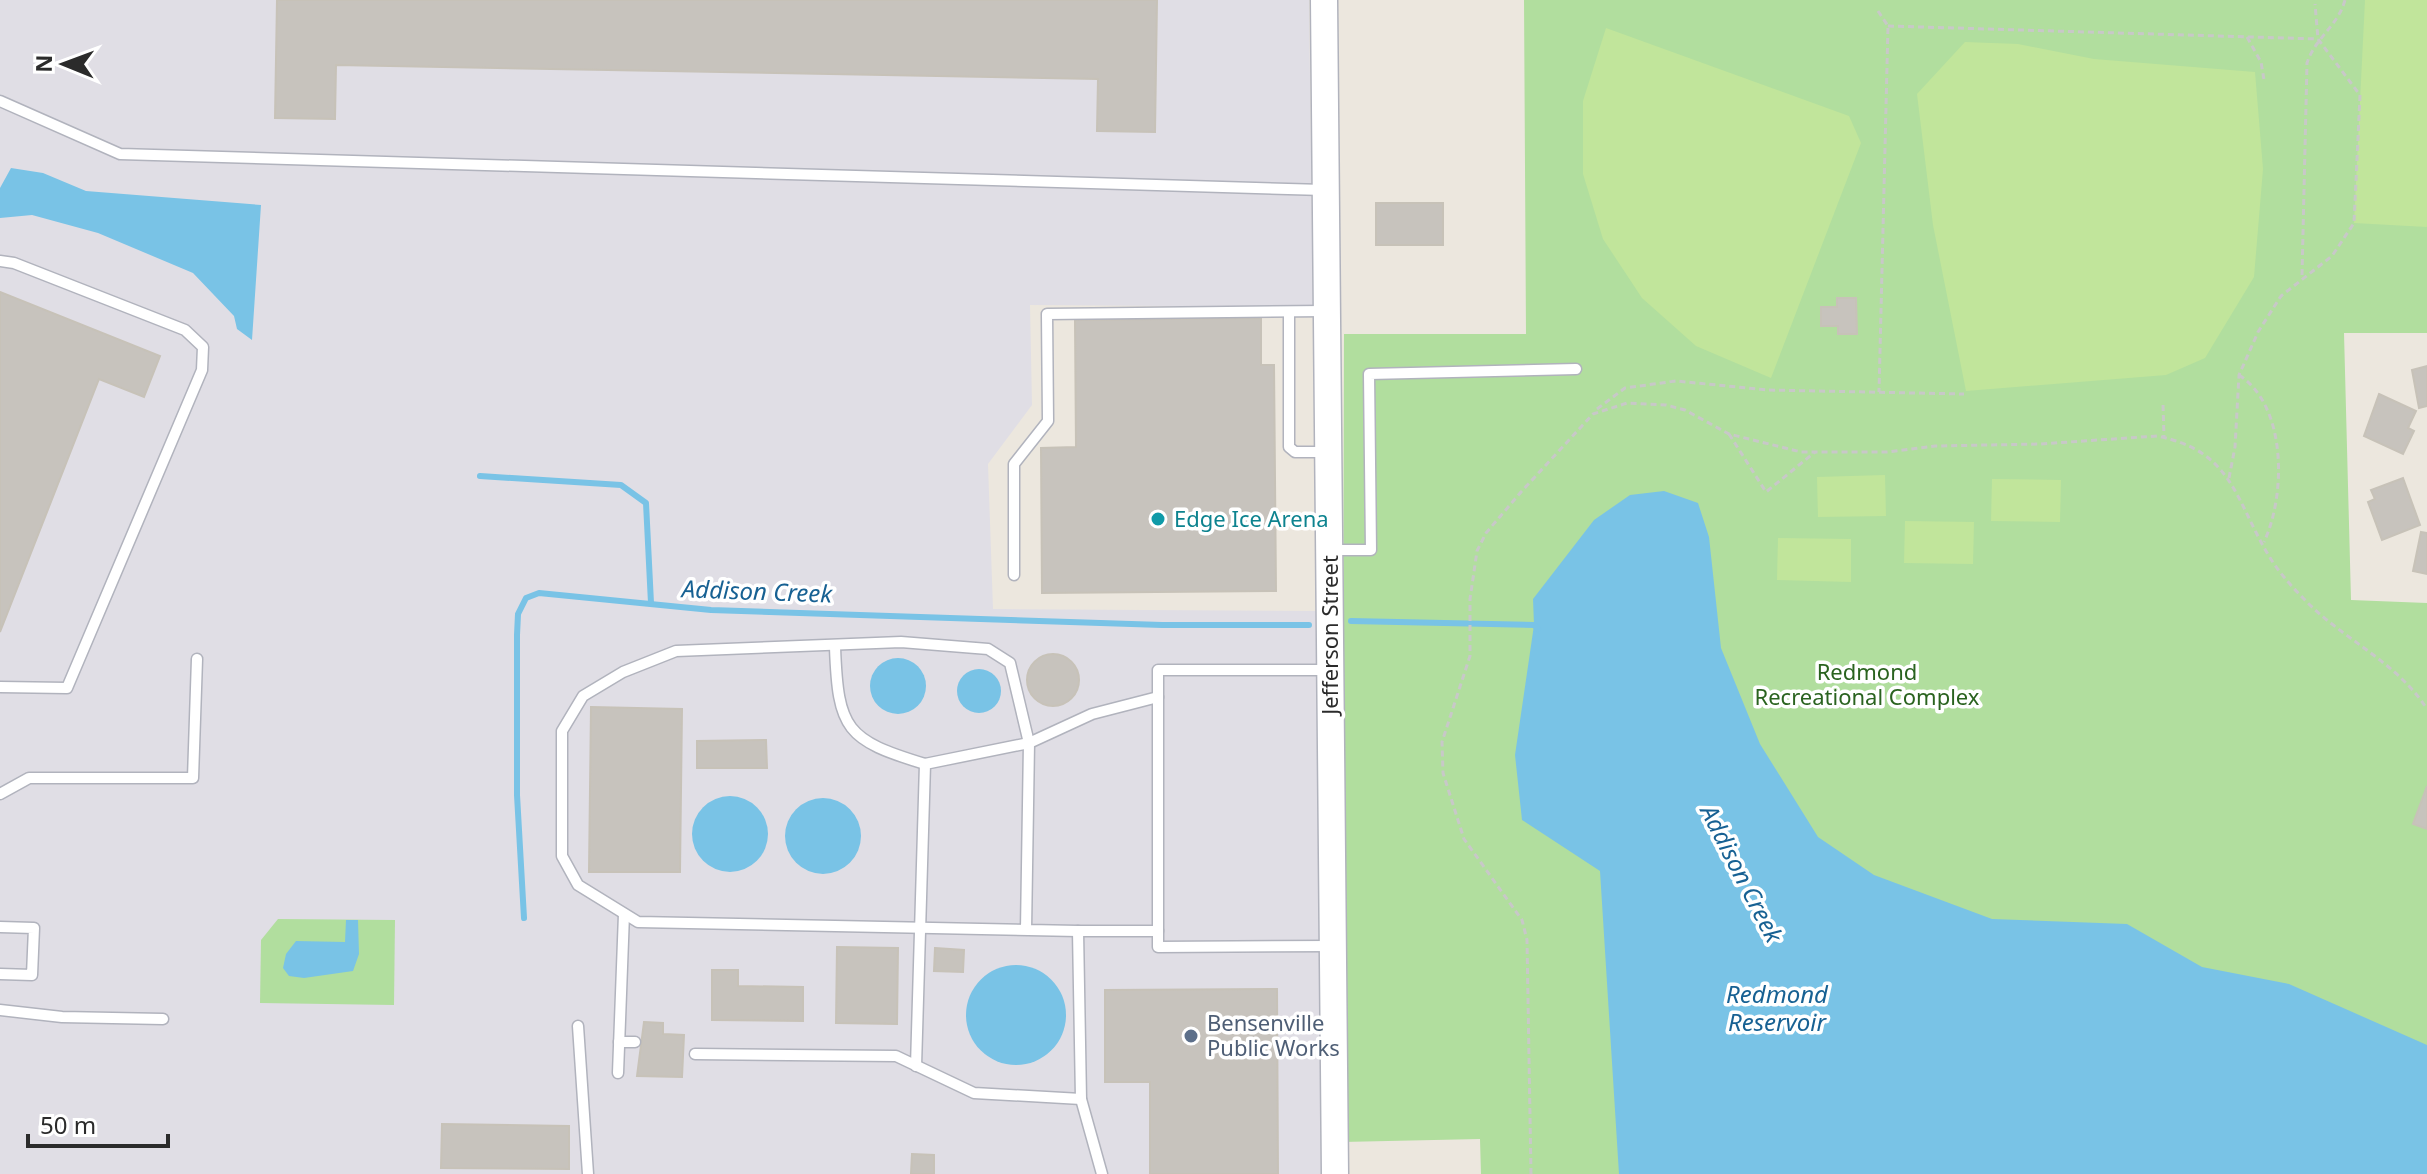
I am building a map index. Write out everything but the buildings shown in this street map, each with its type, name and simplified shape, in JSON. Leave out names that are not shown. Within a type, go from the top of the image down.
[{"type":"street","name":"Jefferson Street","points":[[1324,0],[1335,1174]]},
{"type":"lane","points":[[0,101],[120,154],[1326,190]]},
{"type":"lane","points":[[0,261],[14,263],[185,330],[203,347],[202,370],[67,688],[0,687]]},
{"type":"lane","points":[[1014,575],[1014,464],[1048,421],[1047,314],[1327,311]]},
{"type":"lane","points":[[1289,312],[1289,447],[1295,452],[1328,452]]},
{"type":"lane","points":[[1329,550],[1371,550],[1369,374],[1576,369]]},
{"type":"lane","points":[[1026,930],[1029,743],[1010,663],[988,649],[901,642],[676,651],[623,672],[583,696],[562,731],[562,856],[578,885],[638,922],[919,929],[1078,931],[1158,931]]},
{"type":"lane","points":[[835,647],[836,693],[851,731],[882,751],[925,764],[1029,743],[1092,714],[1158,697]]},
{"type":"lane","points":[[0,794],[29,778],[193,778],[197,659]]},
{"type":"lane","points":[[1330,670],[1158,670],[1158,947],[1333,946]]},
{"type":"lane","points":[[916,1066],[925,764]]},
{"type":"lane","points":[[618,1073],[624,914]]},
{"type":"lane","points":[[0,927],[34,928],[32,975],[0,974]]},
{"type":"lane","points":[[1078,931],[1081,1099],[1102,1174]]},
{"type":"lane","points":[[0,1010],[62,1017],[163,1019]]},
{"type":"lane","points":[[578,1026],[588,1174]]},
{"type":"lane","points":[[619,1042],[635,1042]]},
{"type":"lane","points":[[695,1054],[896,1056],[974,1093],[1081,1099]]},
{"type":"path","points":[[2302,276],[2307,63],[2318,39],[2339,18],[2345,0]]},
{"type":"path","points":[[2229,478],[2235,447],[2239,375],[2258,332],[2281,296],[2302,276],[2332,256],[2354,223],[2360,95],[2318,39],[2315,4]]},
{"type":"path","points":[[1878,11],[1888,26],[1879,392]]},
{"type":"path","points":[[1888,26],[2318,39]]},
{"type":"path","points":[[2247,37],[2261,62],[2264,80]]},
{"type":"path","points":[[2239,375],[2262,394],[2278,441],[2279,499],[2263,544]]},
{"type":"path","points":[[1531,1174],[1527,940],[1522,920],[1464,839],[1443,773],[1442,742],[1470,656],[1470,599],[1475,559],[1486,533],[1593,414],[1615,393],[1638,383],[1676,381],[1768,390],[1964,394]]},
{"type":"path","points":[[1593,414],[1627,403],[1666,405],[1685,410],[1729,434],[1774,447],[1815,452],[1887,452],[1935,446],[2164,437],[2190,446],[2212,459],[2229,478],[2263,544],[2301,596],[2323,618],[2412,686],[2427,709]]},
{"type":"path","points":[[2163,405],[2164,437]]},
{"type":"path","points":[[1729,434],[1766,492],[1815,452]]},
{"type":"shaded area","points":[[0,0],[1309,0],[1313,307],[1030,305],[1032,405],[988,464],[993,609],[1316,611],[1328,1174],[0,1174]]},
{"type":"green space","name":"Redmond Recreational Complex","points":[[1524,0],[2427,0],[2427,333],[2344,333],[2351,600],[2427,603],[2427,1174],[1481,1174],[1480,1139],[1342,1142],[1344,334],[1526,334]]},
{"type":"green space","points":[[2365,0],[2427,0],[2427,227],[2354,223]]},
{"type":"green space","points":[[1606,28],[1849,116],[1861,143],[1771,378],[1696,346],[1642,298],[1603,239],[1583,174],[1583,101]]},
{"type":"green space","points":[[1965,42],[2018,44],[2094,59],[2255,72],[2263,169],[2254,277],[2205,358],[2166,375],[1966,391],[1933,225],[1917,94]]},
{"type":"green space","points":[[1885,475],[1886,516],[1818,517],[1817,477]]},
{"type":"green space","points":[[1992,479],[2061,480],[2060,522],[1991,521]]},
{"type":"green space","points":[[1905,521],[1974,522],[1973,564],[1904,563]]},
{"type":"green space","points":[[1778,538],[1851,539],[1851,582],[1777,580]]},
{"type":"green space","points":[[278,919],[395,920],[394,1005],[260,1003],[261,940]]},
{"type":"water","points":[[11,168],[43,173],[86,191],[261,205],[252,340],[237,329],[234,316],[193,273],[98,233],[32,215],[0,218],[0,188]]},
{"type":"water","name":"Redmond Reservoir","points":[[1664,491],[1698,503],[1709,537],[1721,648],[1760,744],[1818,837],[1874,875],[1992,919],[2127,924],[2202,967],[2289,984],[2427,1045],[2427,1174],[1619,1174],[1600,871],[1522,820],[1515,755],[1534,625],[1533,599],[1594,520],[1630,495]]},
{"type":"water","points":[[898,658],[918,666],[926,686],[918,706],[898,714],[878,706],[870,686],[878,666]]},
{"type":"water","points":[[979,669],[994,676],[1001,691],[994,706],[979,713],[964,706],[957,691],[964,676]]},
{"type":"water","points":[[730,796],[745,799],[757,807],[765,819],[768,834],[765,849],[757,861],[745,869],[730,872],[715,869],[703,861],[695,849],[692,834],[695,819],[703,807],[715,799]]},
{"type":"water","points":[[823,798],[837,801],[850,809],[858,822],[861,836],[858,850],[850,863],[837,871],[823,874],[809,871],[796,863],[788,850],[785,836],[788,822],[796,809],[809,801]]},
{"type":"water","points":[[346,920],[358,920],[359,954],[353,971],[304,978],[289,976],[283,968],[286,954],[296,941],[345,942]]},
{"type":"water","points":[[1016,965],[1044,973],[1058,987],[1066,1015],[1058,1043],[1044,1057],[1016,1065],[988,1057],[974,1043],[966,1015],[974,987],[988,973]]},
{"type":"waterway","points":[[480,476],[621,485],[646,503],[651,603]]},
{"type":"waterway","name":"Addison Creek","points":[[524,918],[517,795],[517,635],[518,614],[526,598],[539,593],[711,610],[1162,625],[1309,625]]},
{"type":"waterway","name":"Addison Creek","points":[[1351,621],[1534,625],[1538,629]]},
{"type":"place","name":"Edge Ice Arena","points":[[1158,519]]},
{"type":"place","name":"Bensenville Public Works","points":[[1191,1036]]}]
